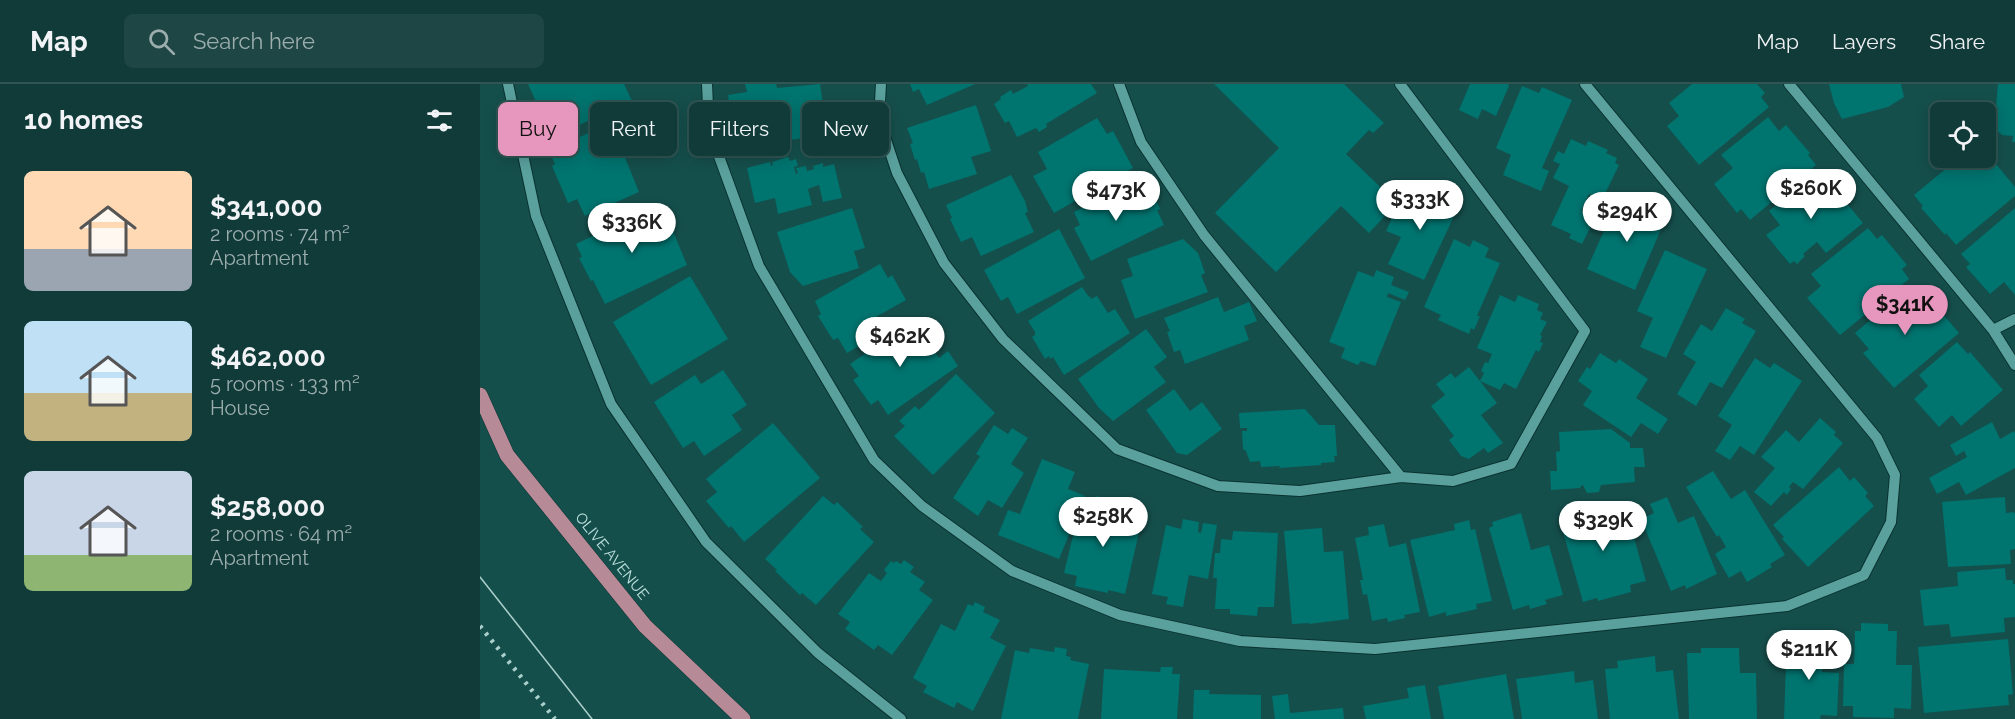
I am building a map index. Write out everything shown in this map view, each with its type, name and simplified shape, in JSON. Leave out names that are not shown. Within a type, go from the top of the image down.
[{"type":"main road","name":"OLIVE AVENUE","points":[[480,395],[507,455],[645,626],[743,719]]},
{"type":"street","points":[[508,84],[536,216],[611,404],[706,542],[818,653],[901,719]]},
{"type":"street","points":[[707,84],[709,129],[759,266],[874,460],[922,506],[1012,571],[1120,615],[1240,640],[1375,649],[1787,606],[1864,575],[1891,522],[1895,475],[1877,438],[1585,84]]},
{"type":"street","points":[[881,84],[879,119],[897,173],[944,263],[1003,339],[1117,449],[1218,486],[1300,491],[1401,477],[1453,481],[1511,464],[1585,331],[1400,84]]},
{"type":"street","points":[[1119,84],[1141,142],[1204,235],[1401,477]]},
{"type":"street","points":[[1789,84],[1993,330],[2015,365]]},
{"type":"street","points":[[1993,330],[2015,319]]},
{"type":"building","points":[[528,84],[624,84],[632,101],[590,102],[590,120],[578,126],[578,102],[536,102]]},
{"type":"building","points":[[745,84],[776,84],[777,88],[820,84],[823,102],[802,102],[802,138],[790,140],[790,102],[729,102],[728,95],[747,92]]},
{"type":"building","points":[[910,84],[975,84],[927,105],[919,89],[913,92]]},
{"type":"building","points":[[1027,84],[1091,84],[1097,93],[1046,124],[1047,127],[1039,132],[1036,128],[1017,137],[1009,121],[1005,123],[994,104],[1011,90],[1013,94],[1028,86]]},
{"type":"building","points":[[1214,84],[1344,84],[1384,123],[1373,133],[1369,130],[1346,154],[1397,203],[1369,233],[1341,206],[1276,272],[1215,213],[1279,148]]},
{"type":"building","points":[[1470,84],[1508,84],[1496,116],[1482,109],[1478,119],[1459,110]]},
{"type":"building","points":[[1692,84],[1757,84],[1765,93],[1761,97],[1769,107],[1699,165],[1667,126],[1679,116],[1669,103]]},
{"type":"building","points":[[1829,84],[1901,84],[1904,97],[1888,107],[1842,119],[1834,103]]},
{"type":"building","points":[[1998,84],[2015,84],[2015,142],[2012,142],[2013,136],[2002,135],[1996,130]]},
{"type":"building","points":[[1522,86],[1539,93],[1542,87],[1572,100],[1542,168],[1549,171],[1541,191],[1503,175],[1511,155],[1496,148]]},
{"type":"building","points":[[976,105],[991,151],[971,157],[977,174],[929,189],[924,172],[921,173],[917,159],[915,160],[910,144],[913,143],[907,128]]},
{"type":"building","points":[[1768,117],[1779,131],[1786,125],[1810,153],[1808,155],[1816,165],[1750,220],[1741,209],[1737,213],[1714,184],[1733,168],[1721,155]]},
{"type":"building","points":[[1097,118],[1107,134],[1113,131],[1133,168],[1054,213],[1033,176],[1047,169],[1038,152]]},
{"type":"building","points":[[590,132],[590,156],[624,156],[639,192],[585,216],[577,199],[568,203],[552,166],[555,164],[551,156],[578,156],[578,138]]},
{"type":"building","points":[[1571,139],[1586,146],[1588,141],[1608,150],[1606,153],[1617,158],[1615,163],[1619,165],[1602,200],[1589,194],[1581,211],[1595,218],[1582,244],[1569,238],[1571,234],[1551,225],[1569,186],[1553,178],[1560,164],[1553,161],[1558,151],[1564,154]]},
{"type":"building","points":[[788,157],[790,161],[796,159],[798,166],[794,167],[796,174],[798,173],[796,168],[806,166],[807,171],[823,163],[823,167],[834,164],[842,198],[823,202],[819,185],[808,189],[812,205],[778,214],[775,198],[755,203],[747,168],[770,162],[771,166],[772,162]]},
{"type":"building","points":[[1996,164],[2015,187],[2015,196],[1956,245],[1921,208],[1923,206],[1914,195],[1947,168],[1996,168]]},
{"type":"building","points":[[1814,174],[1825,187],[1830,183],[1863,223],[1826,253],[1817,242],[1803,254],[1805,256],[1797,264],[1794,261],[1790,264],[1766,235],[1780,225],[1769,211]]},
{"type":"building","points":[[1011,175],[1025,201],[1028,212],[1025,213],[1034,232],[981,256],[972,237],[961,242],[946,205]]},
{"type":"building","points":[[1427,181],[1448,191],[1442,206],[1456,212],[1424,280],[1388,264],[1401,237],[1386,231],[1398,205],[1400,206],[1403,200],[1415,206]]},
{"type":"building","points":[[1124,187],[1131,202],[1152,191],[1164,225],[1091,261],[1074,228],[1080,225],[1074,212]]},
{"type":"building","points":[[1619,197],[1635,204],[1637,201],[1667,215],[1635,290],[1587,269]]},
{"type":"building","points":[[658,204],[666,220],[670,219],[674,227],[672,229],[687,265],[605,304],[579,258],[582,257],[576,244]]},
{"type":"building","points":[[852,208],[865,248],[854,251],[859,268],[803,286],[790,272],[777,232]]},
{"type":"building","points":[[2015,208],[2015,295],[2004,282],[1990,294],[1966,267],[1970,264],[1961,254]]},
{"type":"building","points":[[1868,228],[1877,239],[1882,235],[1907,265],[1902,269],[1909,279],[1840,335],[1807,298],[1821,286],[1811,274]]},
{"type":"building","points":[[1059,229],[1085,278],[1017,314],[1008,297],[1001,301],[984,270]]},
{"type":"building","points":[[1183,239],[1198,253],[1205,273],[1201,275],[1208,292],[1135,319],[1121,280],[1133,276],[1127,259]]},
{"type":"building","points":[[1454,239],[1470,247],[1473,240],[1489,248],[1485,257],[1500,263],[1477,316],[1480,316],[1474,330],[1471,328],[1469,334],[1438,320],[1441,315],[1424,307]]},
{"type":"building","points":[[1665,250],[1707,269],[1666,358],[1640,347],[1653,318],[1637,311]]},
{"type":"building","points":[[880,264],[888,278],[892,275],[906,300],[874,318],[882,333],[847,353],[838,338],[833,340],[818,316],[821,314],[815,301]]},
{"type":"building","points":[[1376,270],[1394,277],[1391,285],[1409,292],[1405,300],[1388,293],[1387,297],[1401,302],[1375,366],[1361,361],[1358,365],[1341,358],[1345,348],[1329,342],[1358,271],[1374,277]]},
{"type":"building","points":[[690,276],[728,339],[651,385],[613,322]]},
{"type":"building","points":[[1910,286],[1925,302],[1929,298],[1959,333],[1894,388],[1863,353],[1869,349],[1855,333]]},
{"type":"building","points":[[1082,287],[1091,299],[1097,296],[1108,313],[1115,309],[1130,333],[1064,375],[1053,357],[1050,359],[1049,356],[1045,359],[1032,337],[1035,332],[1028,321]]},
{"type":"building","points":[[1500,295],[1515,302],[1518,295],[1539,304],[1537,310],[1543,313],[1540,319],[1547,322],[1540,335],[1542,336],[1540,342],[1543,343],[1539,352],[1536,350],[1516,389],[1504,383],[1500,390],[1480,381],[1484,373],[1481,371],[1485,362],[1488,363],[1492,354],[1477,348]]},
{"type":"building","points":[[1218,297],[1224,312],[1249,302],[1257,321],[1244,326],[1249,340],[1185,364],[1180,350],[1174,352],[1167,332],[1170,331],[1164,318]]},
{"type":"building","points":[[1726,308],[1745,319],[1742,323],[1756,331],[1722,388],[1710,382],[1696,406],[1677,394],[1696,362],[1683,354],[1701,324],[1712,331]]},
{"type":"building","points":[[914,320],[939,358],[948,351],[958,366],[888,415],[878,400],[871,405],[853,380],[859,376],[850,364]]},
{"type":"building","points":[[1146,329],[1167,357],[1154,367],[1166,382],[1113,421],[1099,408],[1078,379]]},
{"type":"building","points":[[1957,342],[1968,354],[1970,352],[2003,390],[1961,426],[1952,415],[1939,427],[1914,399],[1928,386],[1919,375]]},
{"type":"building","points":[[1600,353],[1616,363],[1619,359],[1648,379],[1636,398],[1668,419],[1658,434],[1641,423],[1631,437],[1583,405],[1592,391],[1578,381],[1587,367],[1590,369]]},
{"type":"building","points":[[1755,358],[1770,368],[1774,363],[1802,381],[1754,455],[1740,446],[1730,460],[1715,451],[1732,425],[1718,416]]},
{"type":"building","points":[[1469,367],[1497,403],[1481,415],[1503,443],[1488,453],[1484,448],[1469,459],[1461,456],[1449,440],[1454,436],[1431,406],[1445,395],[1436,384],[1451,373],[1455,378]]},
{"type":"building","points":[[723,370],[747,405],[732,415],[742,430],[704,456],[694,441],[683,448],[654,402],[695,375],[701,384]]},
{"type":"building","points":[[956,374],[995,413],[933,475],[894,436],[905,426],[899,421],[915,406],[919,410]]},
{"type":"building","points":[[1174,389],[1190,411],[1202,402],[1222,429],[1187,455],[1177,453],[1146,410]]},
{"type":"building","points":[[1305,409],[1319,425],[1335,425],[1337,456],[1334,456],[1335,462],[1279,468],[1280,466],[1261,467],[1260,461],[1250,462],[1243,449],[1242,431],[1247,431],[1247,428],[1240,428],[1239,413]]},
{"type":"building","points":[[1820,418],[1836,432],[1834,435],[1843,443],[1803,489],[1793,482],[1787,495],[1784,492],[1771,506],[1754,492],[1775,468],[1761,457],[1786,430],[1799,442]]},
{"type":"building","points":[[1992,422],[2000,439],[2014,431],[2015,433],[2015,468],[1966,495],[1959,482],[1937,494],[1929,478],[1967,457],[1964,451],[1956,456],[1950,445]]},
{"type":"building","points":[[773,423],[820,478],[744,542],[706,501],[717,492],[706,479]]},
{"type":"building","points":[[994,425],[1008,434],[1012,428],[1028,438],[1011,464],[1024,473],[1002,508],[988,500],[978,516],[953,498],[980,456],[976,454]]},
{"type":"building","points":[[1611,429],[1630,443],[1630,448],[1643,448],[1645,467],[1634,467],[1635,482],[1601,485],[1599,492],[1587,493],[1583,485],[1580,488],[1551,490],[1550,471],[1557,471],[1556,452],[1560,451],[1559,432]]},
{"type":"building","points":[[1042,459],[1075,472],[1068,489],[1085,496],[1059,559],[998,535],[1008,510],[1020,514]]},
{"type":"building","points":[[1839,467],[1850,481],[1854,477],[1868,493],[1865,496],[1874,506],[1808,567],[1782,539],[1784,537],[1773,525]]},
{"type":"building","points":[[1713,471],[1731,499],[1745,490],[1785,555],[1770,564],[1772,567],[1747,582],[1741,571],[1729,578],[1715,554],[1726,547],[1719,535],[1717,537],[1686,487]]},
{"type":"building","points":[[823,496],[834,505],[837,502],[863,527],[860,529],[874,542],[816,605],[802,593],[800,595],[765,559]]},
{"type":"building","points":[[1096,496],[1129,504],[1125,520],[1141,523],[1125,594],[1075,586],[1077,576],[1064,573],[1078,515],[1091,518]]},
{"type":"building","points":[[1667,497],[1678,523],[1694,516],[1717,574],[1686,589],[1685,585],[1671,591],[1641,519],[1654,513],[1650,504]]},
{"type":"building","points":[[2005,497],[2006,513],[2014,512],[2015,514],[2015,549],[2010,550],[2011,564],[1948,567],[1942,502]]},
{"type":"building","points":[[1606,505],[1608,510],[1625,505],[1646,581],[1630,585],[1631,592],[1598,601],[1597,598],[1583,602],[1559,518]]},
{"type":"building","points":[[1521,513],[1531,550],[1549,545],[1563,595],[1545,600],[1547,604],[1530,609],[1529,605],[1513,610],[1489,528],[1493,526],[1492,522]]},
{"type":"building","points":[[1183,519],[1199,522],[1198,532],[1201,533],[1203,523],[1217,525],[1208,579],[1189,575],[1183,607],[1166,604],[1168,597],[1152,594],[1166,525],[1181,529]]},
{"type":"building","points":[[1469,520],[1471,530],[1475,529],[1492,601],[1476,604],[1477,609],[1446,616],[1446,612],[1429,617],[1410,540],[1455,530],[1454,524]]},
{"type":"building","points":[[1384,524],[1389,547],[1406,543],[1420,612],[1404,615],[1405,618],[1388,622],[1387,618],[1372,621],[1367,594],[1363,595],[1360,580],[1363,580],[1355,538],[1369,535],[1368,527]]},
{"type":"building","points":[[1322,528],[1324,552],[1343,551],[1349,619],[1292,624],[1284,531]]},
{"type":"building","points":[[1233,531],[1278,533],[1274,607],[1258,607],[1257,616],[1230,614],[1230,609],[1215,609],[1217,578],[1213,578],[1215,553],[1220,553],[1221,539],[1232,540]]},
{"type":"building","points":[[904,560],[914,567],[910,572],[925,582],[919,590],[933,600],[892,655],[878,645],[874,650],[845,629],[850,622],[838,614],[869,573],[881,581],[887,573],[884,570],[891,561],[901,564]]},
{"type":"building","points":[[2005,568],[2006,580],[2013,580],[2015,584],[2015,617],[2004,618],[2005,632],[1951,637],[1949,624],[1924,626],[1920,590],[1958,586],[1957,572]]},
{"type":"building","points":[[975,602],[985,607],[983,612],[1000,620],[990,638],[1006,646],[973,711],[957,702],[954,708],[923,692],[927,686],[913,678],[941,624],[955,631],[968,604],[973,606]]},
{"type":"building","points":[[1861,623],[1888,624],[1888,631],[1897,631],[1896,665],[1912,665],[1911,709],[1894,708],[1894,718],[1853,717],[1853,706],[1843,706],[1844,664],[1854,664],[1855,631],[1861,631]]},
{"type":"building","points":[[1802,636],[1824,636],[1822,672],[1839,673],[1837,716],[1821,715],[1820,719],[1784,719],[1787,638],[1802,638]]},
{"type":"building","points":[[2008,639],[2013,694],[2008,695],[2009,705],[1924,713],[1918,647]]},
{"type":"building","points":[[1055,647],[1067,649],[1066,656],[1071,657],[1070,660],[1089,664],[1078,719],[1001,719],[1015,650],[1029,653],[1030,648],[1054,652]]},
{"type":"building","points":[[1701,648],[1739,648],[1740,673],[1756,673],[1757,719],[1689,719],[1687,653],[1701,653]]},
{"type":"building","points":[[1655,656],[1656,672],[1673,670],[1679,719],[1610,719],[1605,669],[1618,668],[1617,661]]},
{"type":"building","points":[[1161,667],[1173,667],[1172,674],[1180,674],[1177,719],[1101,719],[1104,669],[1160,672]]},
{"type":"building","points":[[1574,671],[1575,683],[1593,680],[1598,719],[1522,719],[1516,679]]},
{"type":"building","points":[[1506,674],[1514,719],[1444,719],[1438,686]]},
{"type":"building","points":[[1425,685],[1431,719],[1366,719],[1363,706],[1409,698],[1407,688]]},
{"type":"building","points":[[1194,690],[1210,690],[1209,694],[1261,695],[1261,719],[1193,719]]},
{"type":"building","points":[[1288,694],[1290,713],[1343,708],[1344,719],[1275,719],[1272,696]]},
{"type":"tram line","points":[[480,577],[592,719]]},
{"type":"railway","points":[[480,626],[555,719]]}]
